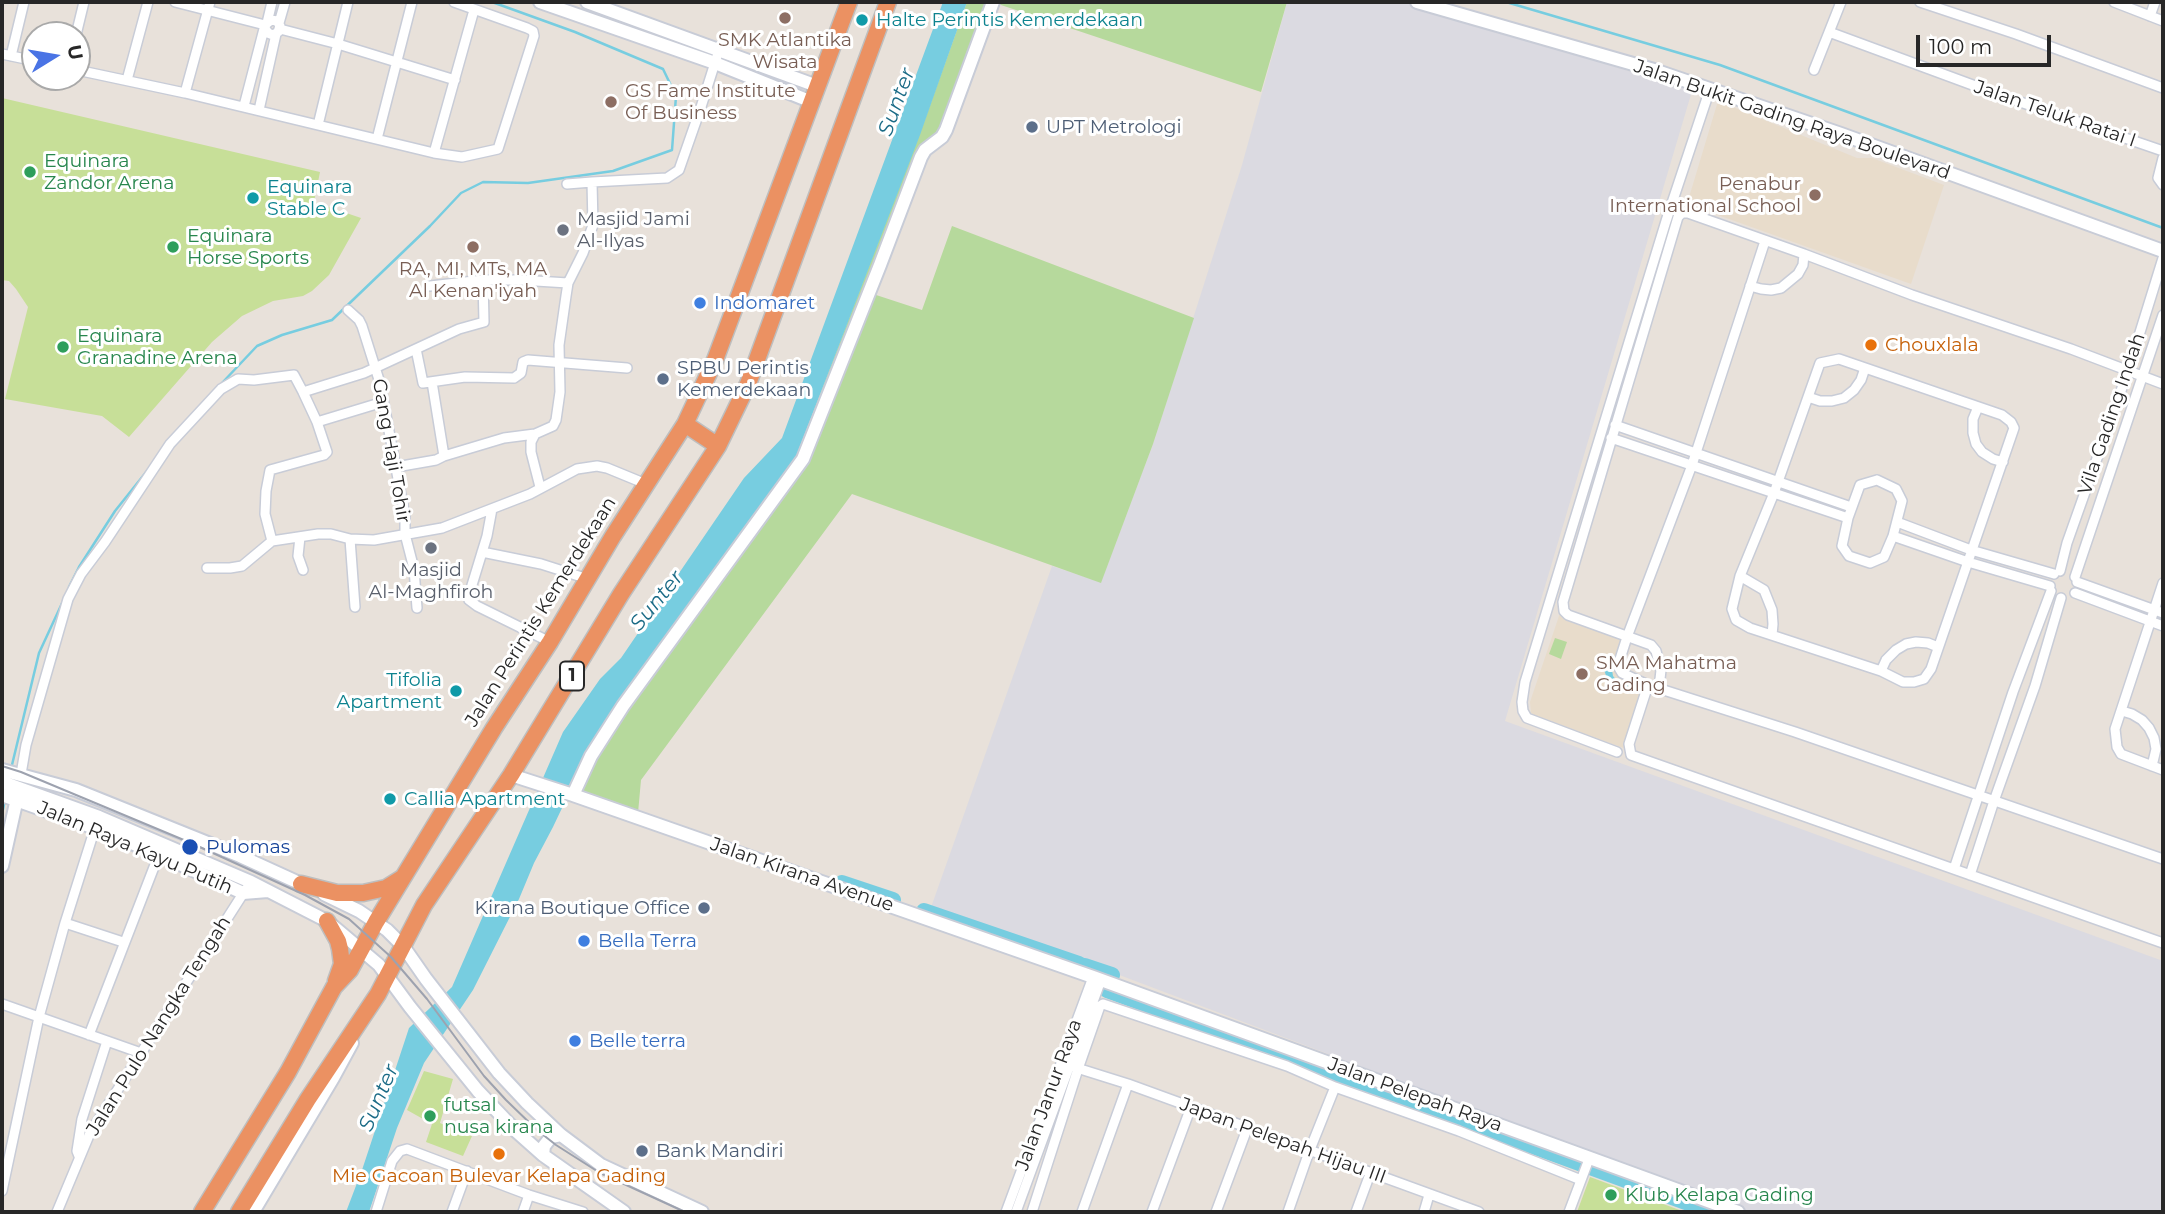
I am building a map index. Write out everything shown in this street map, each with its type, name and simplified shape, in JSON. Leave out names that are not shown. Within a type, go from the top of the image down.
[{"type":"highway","name":"Jalan Perintis Kemerdekaan","points":[[202,1212],[288,1072],[334,987],[350,970],[376,922],[685,424],[715,360],[849,2]]},
{"type":"highway","name":"1","points":[[239,1212],[308,1099],[360,1023],[424,905],[511,775],[621,594],[718,446],[748,384],[888,2]]},
{"type":"highway","points":[[685,424],[718,446]]},
{"type":"highway","points":[[301,884],[337,892],[363,893],[386,888],[405,876]]},
{"type":"highway","points":[[327,921],[338,941],[342,964],[334,987]]},
{"type":"street","points":[[6,55],[24,2]]},
{"type":"street","points":[[79,21],[84,2]]},
{"type":"street","points":[[127,80],[148,2]]},
{"type":"street","points":[[175,2],[209,6],[266,26]]},
{"type":"street","points":[[244,106],[272,2]]},
{"type":"street","points":[[259,110],[285,2]]},
{"type":"street","points":[[318,125],[348,2]]},
{"type":"street","points":[[377,139],[412,2]]},
{"type":"street","points":[[91,73],[462,158],[498,149],[534,36],[533,31],[527,28],[454,2]]},
{"type":"street","points":[[540,2],[715,63],[815,94]]},
{"type":"street","points":[[587,2],[719,50],[815,94]]},
{"type":"street","points":[[571,794],[591,756],[623,706],[803,459],[921,157],[946,130],[993,2]]},
{"type":"street","name":"Jalan Bukit Gading Raya Boulevard","points":[[1417,2],[1654,70],[2163,251]]},
{"type":"street","points":[[1814,69],[1841,2]]},
{"type":"street","points":[[1920,2],[2163,88]]},
{"type":"street","points":[[2114,2],[2163,21]]},
{"type":"street","points":[[2150,16],[2155,2]]},
{"type":"street","points":[[185,93],[209,6]]},
{"type":"street","points":[[434,153],[474,10]]},
{"type":"street","points":[[266,26],[268,33],[278,29],[338,44],[455,80]]},
{"type":"street","name":"Jalan Teluk Ratai I","points":[[1829,32],[2163,151]]},
{"type":"street","points":[[567,184],[667,178],[674,174],[682,163],[719,50]]},
{"type":"street","points":[[1617,752],[1527,718],[1522,702],[1525,682],[1666,221],[1710,89]]},
{"type":"street","points":[[2163,158],[2158,178],[2163,185]]},
{"type":"street","points":[[396,467],[436,460],[504,438],[535,434],[553,426],[560,392],[559,338],[568,283],[592,230],[592,182]]},
{"type":"street","points":[[1659,688],[1661,670],[1656,651],[1651,645],[1568,615],[1564,611],[1563,602],[1680,215],[1688,214],[1804,254],[2163,384]]},
{"type":"street","points":[[1765,241],[1696,454],[1627,637],[1619,668],[1627,677],[1648,685],[1795,732],[2163,859]]},
{"type":"street","points":[[1750,286],[1771,290],[1782,288],[1798,274],[1804,254]]},
{"type":"street","name":"Vila Gading Indah","points":[[2057,572],[2128,370],[2163,258]]},
{"type":"street","points":[[430,286],[520,279],[568,283]]},
{"type":"street","points":[[303,392],[376,367],[459,329],[484,322],[483,280]]},
{"type":"street","name":"Gang Haji Tohir","points":[[348,310],[362,326],[376,367],[406,520],[405,534],[414,569],[417,608]]},
{"type":"street","name":"Vila Gading Indah","points":[[2076,580],[2163,315]]},
{"type":"street","points":[[415,349],[422,382],[465,377],[514,378],[521,373],[525,360],[627,368]]},
{"type":"street","points":[[1839,359],[2002,415],[2014,428],[1931,669],[1924,679],[1903,682],[1881,671],[1750,628],[1736,620],[1732,609],[1740,576],[1774,494],[1808,397],[1820,363],[1839,359]]},
{"type":"street","points":[[1808,397],[1820,401],[1844,398],[1854,390],[1865,368]]},
{"type":"street","points":[[2,866],[9,782],[26,746],[68,599],[81,574],[170,444],[221,389],[237,379],[254,380],[294,375],[317,422],[327,450],[326,453],[273,468],[269,473],[265,491],[265,514],[272,541]]},
{"type":"street","points":[[432,382],[444,456]]},
{"type":"street","points":[[317,422],[383,402]]},
{"type":"street","points":[[1978,407],[1973,418],[1976,444],[1982,452],[2003,462]]},
{"type":"street","points":[[1615,425],[1851,507]]},
{"type":"street","points":[[535,434],[531,442],[531,452],[540,487]]},
{"type":"street","points":[[1611,438],[1847,518]]},
{"type":"street","points":[[207,568],[242,566],[272,541],[318,534],[374,540],[442,528],[530,494],[577,469],[597,467],[618,471],[646,484]]},
{"type":"street","points":[[1877,480],[1896,489],[1900,495],[1902,501],[1893,536],[1884,557],[1878,561],[1870,563],[1849,556],[1842,546],[1847,518],[1860,485],[1877,480]]},
{"type":"street","points":[[492,509],[469,600],[550,642]]},
{"type":"street","points":[[1897,522],[1971,550],[2057,572],[2071,573],[2076,580],[2158,611]]},
{"type":"street","points":[[1893,536],[2050,589],[2061,598],[2069,598],[2075,593],[2076,580]]},
{"type":"street","points":[[300,537],[298,556],[303,570]]},
{"type":"street","points":[[350,539],[355,607]]},
{"type":"street","points":[[482,552],[541,564],[588,579]]},
{"type":"street","points":[[1954,869],[2050,589],[2050,581],[2057,572]]},
{"type":"street","points":[[1740,576],[1764,590],[1772,610],[1772,635]]},
{"type":"street","points":[[2163,583],[2158,611],[2150,621],[2115,729],[2117,747],[2121,754],[2163,770]]},
{"type":"street","points":[[2075,593],[2163,626]]},
{"type":"street","points":[[1970,875],[2035,686],[2061,598]]},
{"type":"street","points":[[1881,671],[1886,660],[1906,644],[1928,643],[1938,647]]},
{"type":"street","points":[[1648,685],[1629,744],[1631,755],[2163,943]]},
{"type":"street","points":[[2122,711],[2142,720],[2149,728],[2156,750],[2152,766]]},
{"type":"street","name":"Jalan Kirana Avenue","points":[[511,775],[1097,979]]},
{"type":"street","name":"Jalan Raya Kayu Putih","points":[[9,782],[247,888],[268,890],[327,921],[361,948],[388,975],[410,1007],[497,1111],[543,1155],[624,1212]]},
{"type":"street","name":"Jalan Raya Kayu Putih","points":[[9,782],[76,790],[240,856],[352,907],[376,922],[403,946],[499,1073],[561,1135],[601,1165],[702,1212]]},
{"type":"street","points":[[2,1191],[39,1017],[97,823]]},
{"type":"street","points":[[89,1035],[161,850]]},
{"type":"street","name":"Jalan Pulo Nangka Tengah","points":[[57,1212],[90,1133],[247,888]]},
{"type":"street","points":[[65,923],[123,942]]},
{"type":"street","name":"Jalan Janur Raya","points":[[1016,1212],[1072,1064],[1097,979]]},
{"type":"street","name":"Jalan Pelepah Raya","points":[[1097,979],[1588,1160],[1738,1212]]},
{"type":"street","points":[[2,1004],[141,1053]]},
{"type":"street","name":"Jalan Pelepah Raya","points":[[1072,1064],[1100,1006],[1106,1005],[1287,1066],[1335,1087],[1582,1177]]},
{"type":"street","points":[[253,1212],[344,1060],[360,1023]]},
{"type":"street","points":[[79,1158],[77,1151],[82,1119],[107,1041]]},
{"type":"street","points":[[1032,1212],[1072,1064]]},
{"type":"street","name":"Jalan Janur Raya","points":[[1006,1212],[1072,1064]]},
{"type":"street","name":"Japan Pelepah Hijau III","points":[[1072,1064],[1479,1212]]},
{"type":"street","points":[[1082,1212],[1128,1084]]},
{"type":"street","points":[[1288,1212],[1335,1087]]},
{"type":"street","points":[[1152,1212],[1191,1107]]},
{"type":"street","points":[[1216,1212],[1247,1129]]},
{"type":"street","points":[[543,1155],[544,1146],[551,1137],[561,1135]]},
{"type":"street","points":[[376,1212],[393,1161],[400,1152],[411,1150],[529,1195],[583,1212]]},
{"type":"street","points":[[1569,1212],[1588,1160]]},
{"type":"street","points":[[452,1212],[467,1171]]},
{"type":"street","points":[[1356,1212],[1370,1174]]},
{"type":"street","points":[[523,1212],[529,1195]]},
{"type":"street","points":[[1424,1212],[1430,1195]]},
{"type":"shaded area","points":[[1287,2],[1409,2],[1692,91],[1505,721],[2163,961],[2163,1212],[1746,1212],[1085,962],[929,913],[1052,566],[1101,582],[1153,444],[1242,165]]},
{"type":"shaded area","name":"Penabur International School","points":[[1718,101],[1857,158],[1872,158],[1944,185],[1911,284],[1687,204]]},
{"type":"shaded area","name":"SMA Mahatma Gading","points":[[1560,613],[1632,641],[1623,668],[1627,680],[1645,688],[1624,748],[1539,719],[1531,713],[1530,702]]},
{"type":"green space","points":[[967,2],[992,2],[946,130],[925,150],[870,293],[922,310],[952,226],[1194,318],[1153,444],[1101,583],[852,494],[641,780],[638,813],[575,791],[579,779],[794,462]]},
{"type":"green space","points":[[992,2],[1287,2],[1261,92]]},
{"type":"green space","name":"Equinara Horse Sports","points":[[2,98],[320,172],[314,202],[361,218],[329,275],[303,296],[273,301],[242,316],[212,342],[129,437],[102,416],[5,399],[28,307],[9,281],[2,280]]},
{"type":"green space","points":[[1555,638],[1567,642],[1561,659],[1549,654]]},
{"type":"green space","name":"futsal nusa kirana","points":[[424,1071],[453,1079],[440,1123],[472,1136],[463,1156],[426,1142],[432,1124],[407,1110]]},
{"type":"green space","name":"Klub Kelapa Gading","points":[[1590,1177],[1685,1212],[1577,1212]]},
{"type":"water","points":[[943,2],[967,2],[920,135],[794,462],[590,749],[473,990],[424,1063],[397,1128],[369,1212],[346,1212],[409,1028],[452,987],[563,732],[600,679],[621,658],[744,478],[782,438]]},
{"type":"water","points":[[1609,656],[1616,658],[1613,676],[1618,682],[1628,685],[1625,692],[1610,686],[1604,670]]},
{"type":"waterway","points":[[222,383],[257,346],[282,335],[332,320],[461,193],[483,182],[528,183],[613,171],[672,150],[676,96],[663,69],[575,32],[492,2]]},
{"type":"waterway","points":[[1506,2],[1720,65],[2163,228]]},
{"type":"waterway","points":[[69,587],[115,511],[147,471]]},
{"type":"waterway","points":[[11,769],[39,653],[64,599]]},
{"type":"waterway","points":[[2,814],[5,800]]},
{"type":"waterway","points":[[842,883],[893,900]]},
{"type":"waterway","points":[[924,911],[1079,964]]},
{"type":"waterway","points":[[1085,966],[1112,975]]},
{"type":"waterway","points":[[1107,990],[1713,1212]]},
{"type":"tram line","points":[[2,766],[191,843],[305,895],[349,919],[391,957],[427,999],[484,1076],[537,1130],[600,1173],[685,1212]]},
{"type":"place","name":"SMK Atlantika Wisata","points":[[785,18]]},
{"type":"place","name":"Halte Perintis Kemerdekaan","points":[[862,20]]},
{"type":"place","name":"GS Fame Institute Of Business","points":[[611,102]]},
{"type":"place","name":"UPT Metrologi","points":[[1032,127]]},
{"type":"place","name":"Equinara Zandor Arena","points":[[30,172]]},
{"type":"place","name":"Penabur International School","points":[[1815,195]]},
{"type":"place","name":"Equinara Stable C","points":[[253,198]]},
{"type":"place","name":"Masjid Jami Al-Ilyas","points":[[563,230]]},
{"type":"place","name":"Equinara Horse Sports","points":[[173,247]]},
{"type":"place","name":"RA, MI, MTs, MA Al Kenan'iyah","points":[[473,247]]},
{"type":"place","name":"Indomaret","points":[[700,303]]},
{"type":"place","name":"Chouxlala","points":[[1871,345]]},
{"type":"place","name":"Equinara Granadine Arena","points":[[63,347]]},
{"type":"place","name":"SPBU Perintis Kemerdekaan","points":[[663,379]]},
{"type":"place","name":"Masjid Al-Maghfiroh","points":[[431,548]]},
{"type":"place","name":"SMA Mahatma Gading","points":[[1582,674]]},
{"type":"place","name":"Tifolia Apartment","points":[[456,691]]},
{"type":"place","name":"Callia Apartment","points":[[390,799]]},
{"type":"place","name":"Pulomas","points":[[190,847]]},
{"type":"place","name":"Kirana Boutique Office","points":[[704,908]]},
{"type":"place","name":"Bella Terra","points":[[584,941]]},
{"type":"place","name":"Belle terra","points":[[575,1041]]},
{"type":"place","name":"futsal nusa kirana","points":[[430,1116]]},
{"type":"place","name":"Bank Mandiri","points":[[642,1151]]},
{"type":"place","name":"Mie Gacoan Bulevar Kelapa Gading","points":[[499,1154]]},
{"type":"place","name":"Klub Kelapa Gading","points":[[1611,1195]]},
{"type":"water label","name":"Sunter","points":[[897,102]]},
{"type":"water label","name":"Sunter","points":[[657,601]]},
{"type":"water label","name":"Sunter","points":[[379,1098]]}]
